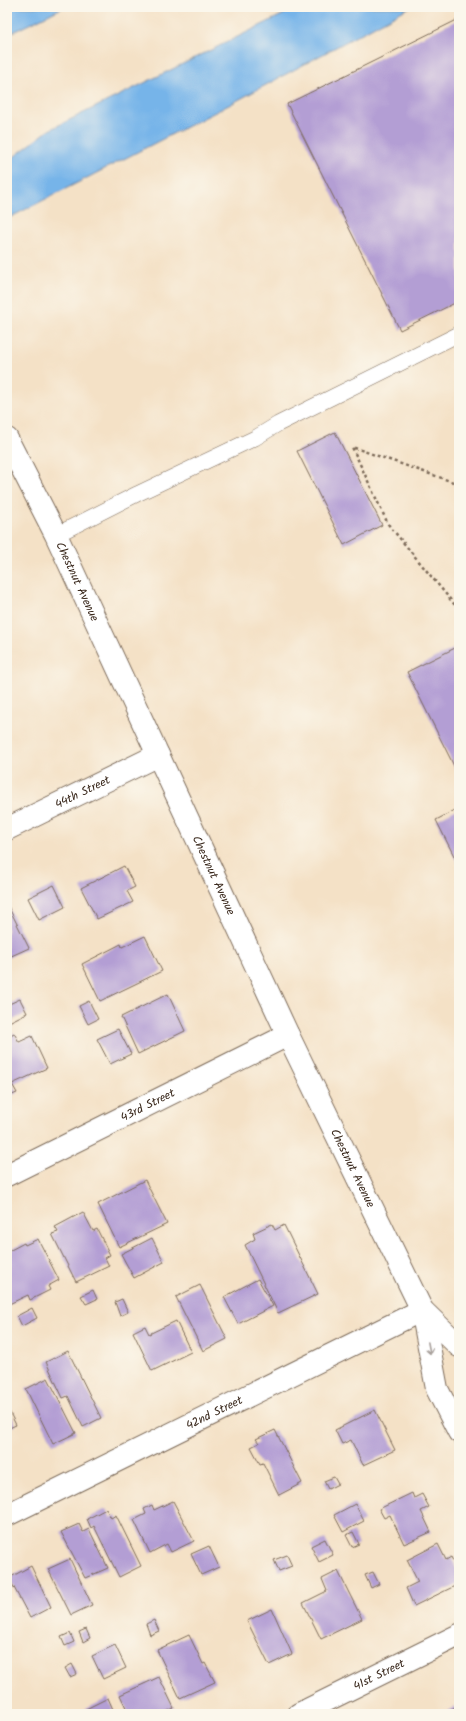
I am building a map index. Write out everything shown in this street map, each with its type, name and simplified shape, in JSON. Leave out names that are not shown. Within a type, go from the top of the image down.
[{"type":"main road","name":"Chestnut Avenue","points":[[7,439],[56,535],[288,1035],[422,1310],[438,1389],[459,1432]]},
{"type":"main road","name":"44th Street","points":[[7,829],[158,755]]},
{"type":"main road","name":"43rd Street","points":[[7,1175],[288,1035]]},
{"type":"main road","name":"Chestnut Avenue","points":[[422,1310],[459,1346]]},
{"type":"main road","name":"42nd Street","points":[[7,1515],[422,1310]]},
{"type":"main road","name":"41st Street","points":[[299,1714],[459,1635]]},
{"type":"lane","points":[[56,535],[137,494],[255,438],[278,424],[459,334]]},
{"type":"path","points":[[459,484],[352,447],[388,524],[459,610]]},
{"type":"water","points":[[7,7],[64,7],[7,35]]},
{"type":"water","points":[[298,7],[410,7],[229,105],[7,219],[7,162],[49,130]]},
{"type":"building","points":[[459,19],[459,301],[400,330],[287,104]]},
{"type":"building","points":[[335,432],[382,525],[344,545],[297,451]]},
{"type":"building","points":[[459,646],[459,776],[407,672]]},
{"type":"building","points":[[459,808],[459,863],[458,864],[436,820]]},
{"type":"building","points":[[124,866],[135,887],[127,891],[133,902],[97,919],[81,888]]},
{"type":"building","points":[[54,885],[65,907],[39,920],[28,898]]},
{"type":"building","points":[[7,904],[29,948],[7,958]]},
{"type":"building","points":[[145,936],[162,971],[100,1001],[82,964],[121,944],[122,947]]},
{"type":"building","points":[[168,994],[185,1031],[138,1054],[121,1017]]},
{"type":"building","points":[[20,999],[27,1013],[9,1022],[7,1018],[7,1005]]},
{"type":"building","points":[[89,1001],[98,1019],[88,1024],[79,1006]]},
{"type":"building","points":[[118,1029],[131,1054],[110,1064],[97,1039]]},
{"type":"building","points":[[14,1033],[19,1042],[32,1036],[47,1068],[12,1084],[17,1093],[7,1097],[7,1037]]},
{"type":"building","points":[[145,1180],[167,1224],[119,1247],[98,1204]]},
{"type":"building","points":[[83,1212],[93,1231],[97,1229],[110,1255],[105,1258],[109,1266],[76,1282],[52,1234],[58,1232],[55,1227]]},
{"type":"building","points":[[272,1224],[275,1230],[284,1225],[318,1294],[278,1313],[245,1245],[255,1239],[253,1233]]},
{"type":"building","points":[[152,1238],[164,1262],[134,1278],[121,1254]]},
{"type":"building","points":[[38,1239],[59,1280],[48,1286],[50,1290],[30,1300],[28,1295],[7,1305],[7,1252],[24,1243],[25,1245]]},
{"type":"building","points":[[258,1279],[273,1306],[238,1324],[224,1297]]},
{"type":"building","points":[[200,1285],[227,1339],[203,1351],[176,1297]]},
{"type":"building","points":[[93,1290],[97,1299],[86,1304],[81,1296]]},
{"type":"building","points":[[122,1299],[128,1312],[120,1316],[115,1302]]},
{"type":"building","points":[[32,1308],[37,1318],[22,1326],[17,1316]]},
{"type":"building","points":[[176,1321],[191,1352],[152,1371],[133,1332],[145,1326],[149,1334]]},
{"type":"building","points":[[68,1351],[101,1418],[83,1427],[68,1396],[63,1398],[46,1362]]},
{"type":"building","points":[[48,1378],[76,1433],[53,1444],[26,1389]]},
{"type":"building","points":[[7,1407],[16,1425],[7,1429]]},
{"type":"building","points":[[375,1410],[395,1450],[363,1465],[351,1440],[342,1444],[335,1430]]},
{"type":"building","points":[[275,1430],[302,1483],[279,1495],[263,1463],[260,1464],[251,1447],[259,1443],[256,1439]]},
{"type":"building","points":[[334,1477],[338,1484],[328,1489],[324,1481]]},
{"type":"building","points":[[412,1493],[414,1498],[422,1494],[429,1507],[421,1511],[431,1532],[404,1544],[390,1515],[384,1518],[379,1509]]},
{"type":"building","points":[[173,1501],[194,1541],[171,1552],[167,1544],[150,1553],[134,1520],[146,1514],[144,1509],[152,1505],[154,1510]]},
{"type":"building","points":[[355,1504],[364,1521],[343,1532],[334,1515]]},
{"type":"building","points":[[106,1509],[111,1518],[116,1515],[141,1566],[119,1577],[94,1526],[91,1528],[87,1519]]},
{"type":"building","points":[[79,1524],[83,1532],[89,1529],[108,1568],[85,1578],[61,1532]]},
{"type":"building","points":[[353,1532],[359,1544],[352,1547],[346,1535]]},
{"type":"building","points":[[325,1539],[333,1555],[319,1562],[311,1546]]},
{"type":"building","points":[[438,1544],[446,1560],[451,1557],[459,1573],[459,1584],[414,1606],[406,1588],[418,1582],[407,1560]]},
{"type":"building","points":[[209,1546],[219,1567],[201,1575],[191,1554]]},
{"type":"building","points":[[287,1555],[292,1566],[279,1571],[274,1560]]},
{"type":"building","points":[[70,1559],[92,1605],[71,1615],[48,1569]]},
{"type":"building","points":[[31,1566],[51,1607],[30,1618],[9,1578]]},
{"type":"building","points":[[338,1571],[362,1619],[321,1639],[303,1603],[327,1591],[322,1579]]},
{"type":"building","points":[[373,1572],[379,1584],[371,1588],[365,1575]]},
{"type":"building","points":[[272,1609],[292,1654],[269,1665],[247,1621]]},
{"type":"building","points":[[154,1620],[159,1631],[150,1635],[146,1624]]},
{"type":"building","points":[[86,1629],[90,1638],[83,1642],[79,1632]]},
{"type":"building","points":[[70,1633],[74,1642],[65,1646],[61,1637]]},
{"type":"building","points":[[189,1635],[203,1664],[205,1663],[215,1682],[180,1698],[157,1650]]},
{"type":"building","points":[[115,1645],[126,1668],[103,1679],[92,1656]]},
{"type":"building","points":[[72,1664],[77,1674],[70,1677],[65,1668]]},
{"type":"building","points":[[159,1677],[174,1708],[162,1714],[129,1714],[120,1695]]},
{"type":"building","points":[[108,1698],[115,1714],[88,1714],[86,1709]]},
{"type":"building","points":[[459,1705],[459,1714],[449,1714],[448,1711]]}]
